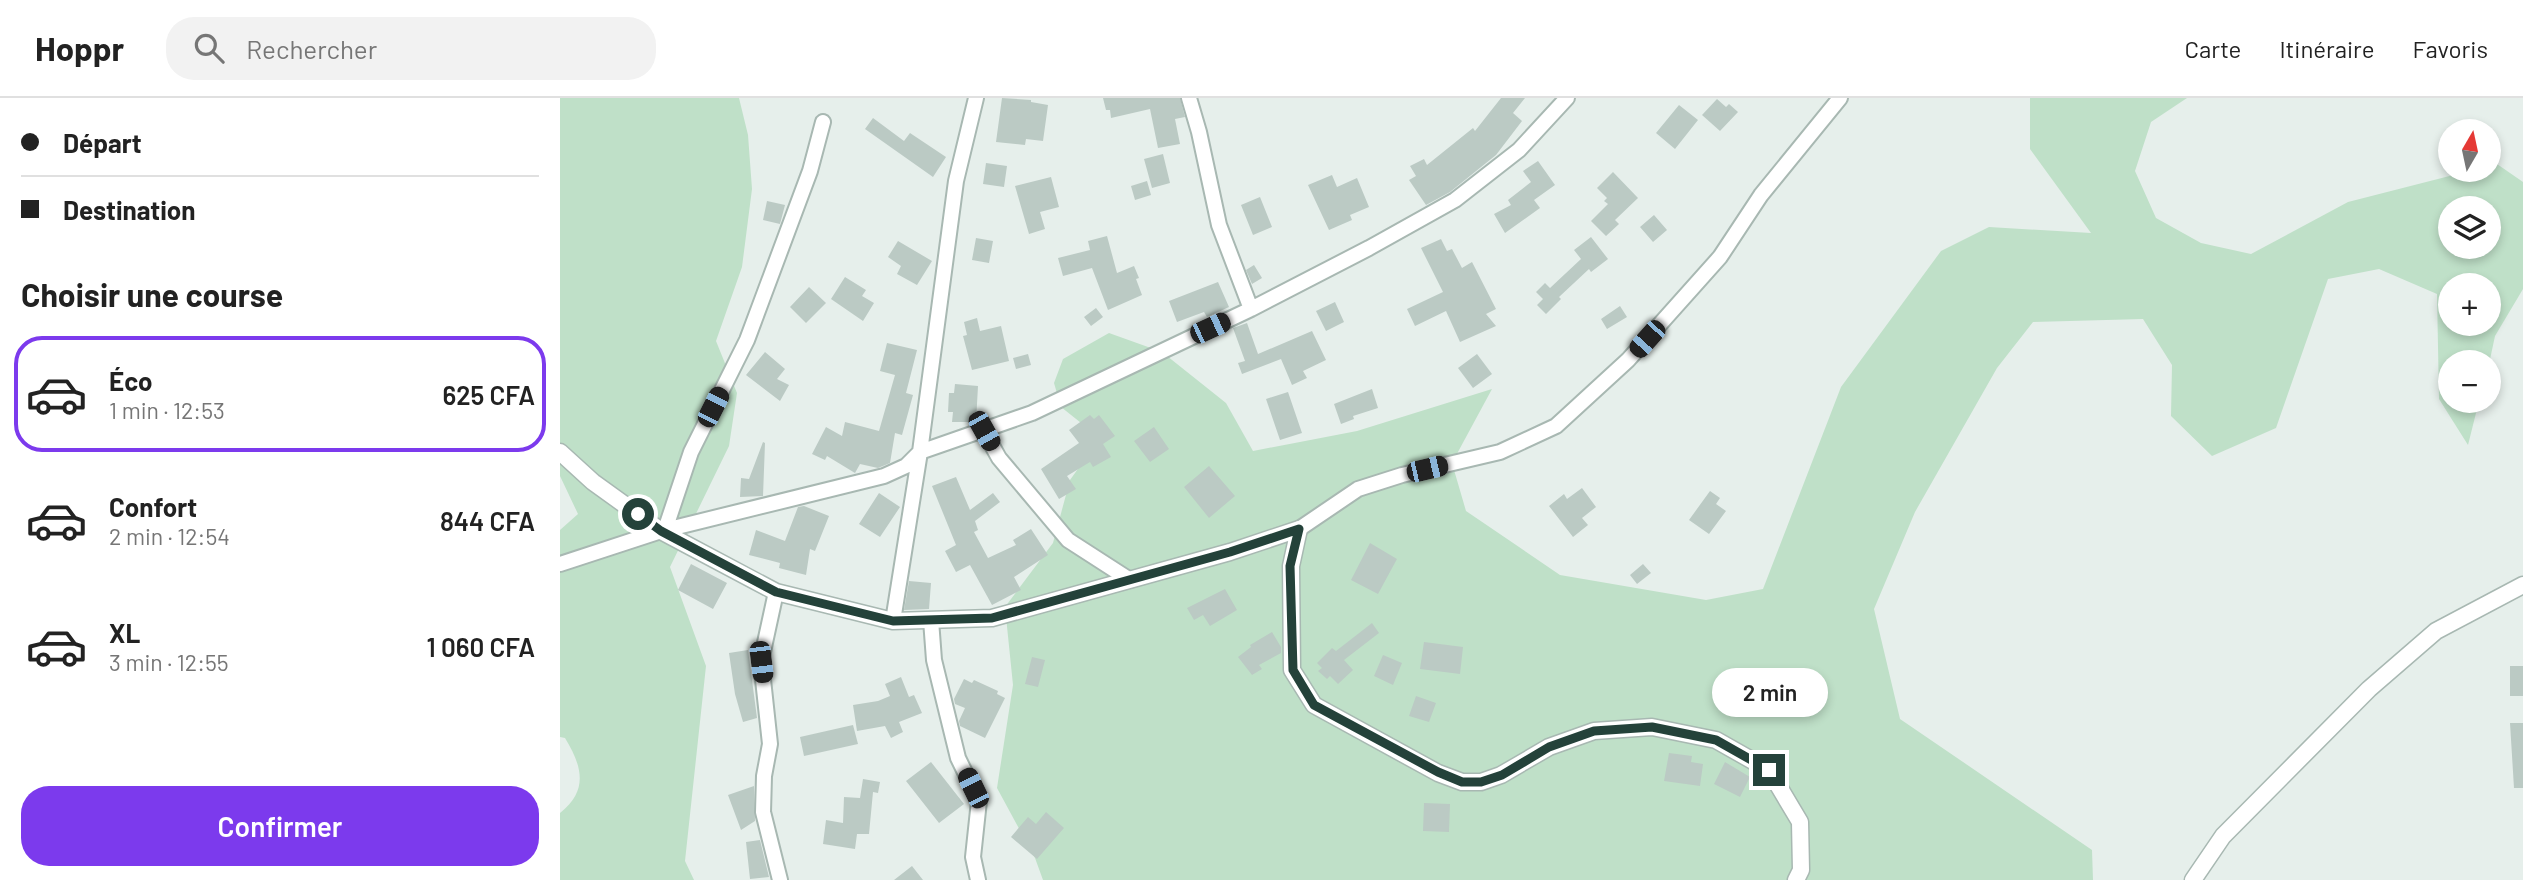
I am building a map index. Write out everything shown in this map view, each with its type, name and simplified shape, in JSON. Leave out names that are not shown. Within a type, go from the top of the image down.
[{"type":"street","points":[[893,621],[920,453],[956,181],[976,98]]},
{"type":"street","points":[[1189,98],[1219,225],[1251,309]]},
{"type":"street","points":[[560,564],[663,530],[884,476],[906,466],[920,453],[1032,413],[1251,309],[1455,200],[1520,150],[1567,98]]},
{"type":"street","points":[[560,452],[593,482],[663,530],[776,592],[893,621],[992,618],[1130,580],[1299,529],[1358,489],[1402,475],[1500,453],[1556,426],[1628,360],[1720,257],[1761,195],[1840,98]]},
{"type":"street","points":[[663,530],[691,452],[747,340],[810,171],[823,122]]},
{"type":"street","points":[[984,431],[999,458],[1068,540],[1130,580]]},
{"type":"street","points":[[1299,529],[1290,566],[1293,670],[1314,705],[1438,772],[1462,782],[1481,782],[1502,775],[1549,747],[1594,731],[1652,727],[1716,740],[1769,770],[1800,822],[1801,870],[1796,880]]},
{"type":"street","points":[[2193,880],[2224,836],[2369,690],[2437,631],[2523,585]]},
{"type":"street","points":[[776,592],[761,662],[770,744],[764,776],[762,812],[780,880]]},
{"type":"street","points":[[931,620],[934,660],[958,758],[979,801],[973,857],[978,880]]},
{"type":"green space","points":[[560,98],[739,98],[748,135],[752,189],[742,267],[716,341],[737,393],[729,446],[670,567],[706,666],[685,861],[694,880],[560,880],[560,813],[575,796],[580,777],[571,748],[565,738],[560,737],[560,530],[578,514],[560,476]]},
{"type":"green space","points":[[2030,98],[2187,98],[2151,122],[2135,171],[2156,218],[2201,243],[2251,254],[2348,202],[2438,179],[2438,182],[2501,182],[2501,167],[2523,182],[2523,289],[2501,326],[2501,273],[2438,273],[2438,336],[2495,336],[2492,350],[2438,350],[2437,294],[2379,269],[2328,279],[2276,428],[2212,456],[2171,416],[2172,365],[2143,319],[2033,322],[1997,368],[1915,512],[1874,609],[1900,719],[2092,850],[2093,880],[1043,880],[1035,858],[997,788],[1013,685],[1005,607],[1053,543],[1070,480],[1100,438],[1061,407],[1054,383],[1063,359],[1109,333],[1162,352],[1226,403],[1253,451],[1357,431],[1492,389],[1452,463],[1466,511],[1560,575],[1706,600],[1763,589],[1841,387],[1941,251],[1989,227],[2091,233],[2030,149]]},
{"type":"green space","points":[[2448,413],[2476,413],[2468,445]]},
{"type":"building","points":[[1002,98],[1031,100],[1048,105],[1043,141],[1026,139],[1025,145],[996,142]]},
{"type":"building","points":[[1103,98],[1180,98],[1185,117],[1175,119],[1180,144],[1158,148],[1150,109],[1111,118]]},
{"type":"building","points":[[1501,98],[1525,98],[1513,113],[1522,121],[1496,155],[1450,192],[1426,205],[1409,180],[1416,176],[1410,166],[1424,159],[1427,165],[1473,128],[1475,131]]},
{"type":"building","points":[[1717,99],[1738,112],[1720,131],[1702,115]]},
{"type":"building","points":[[1679,105],[1698,120],[1675,149],[1656,133]]},
{"type":"building","points":[[873,118],[904,141],[910,133],[946,157],[933,177],[865,129]]},
{"type":"building","points":[[1163,154],[1170,183],[1152,188],[1144,159]]},
{"type":"building","points":[[1538,161],[1555,185],[1534,200],[1540,208],[1505,233],[1494,214],[1511,205],[1508,200],[1531,182],[1523,171]]},
{"type":"building","points":[[986,163],[1007,166],[1004,187],[983,184]]},
{"type":"building","points":[[1613,172],[1638,198],[1615,220],[1619,224],[1606,236],[1591,221],[1608,204],[1604,201],[1607,198],[1597,188]]},
{"type":"building","points":[[1332,175],[1337,187],[1357,178],[1369,207],[1350,215],[1352,220],[1329,230],[1308,185]]},
{"type":"building","points":[[1051,177],[1059,207],[1040,212],[1045,229],[1029,234],[1015,186]]},
{"type":"building","points":[[1147,181],[1151,195],[1135,200],[1131,186]]},
{"type":"building","points":[[1260,197],[1272,227],[1253,235],[1241,205]]},
{"type":"building","points":[[767,201],[785,205],[780,224],[763,220]]},
{"type":"building","points":[[1654,215],[1667,230],[1653,242],[1640,227]]},
{"type":"building","points":[[1107,236],[1117,273],[1134,266],[1142,295],[1108,310],[1092,268],[1063,276],[1058,258],[1090,250],[1088,241]]},
{"type":"building","points":[[1591,237],[1608,259],[1591,272],[1589,269],[1559,297],[1561,299],[1546,314],[1537,305],[1543,299],[1536,292],[1545,283],[1550,288],[1581,259],[1574,250]]},
{"type":"building","points":[[976,238],[993,241],[989,263],[972,260]]},
{"type":"building","points":[[1441,239],[1447,251],[1452,249],[1462,268],[1472,262],[1496,309],[1486,314],[1496,326],[1460,342],[1446,311],[1415,326],[1407,309],[1443,292],[1421,248]]},
{"type":"building","points":[[898,241],[932,261],[917,285],[897,274],[901,266],[888,257]]},
{"type":"building","points":[[1254,265],[1262,278],[1252,284],[1246,270]]},
{"type":"building","points":[[845,277],[866,290],[862,296],[874,303],[863,321],[831,299]]},
{"type":"building","points":[[1218,282],[1229,307],[1207,317],[1204,312],[1177,322],[1169,301]]},
{"type":"building","points":[[809,287],[826,303],[806,323],[790,307]]},
{"type":"building","points":[[1335,302],[1344,322],[1326,331],[1316,311]]},
{"type":"building","points":[[1620,306],[1627,317],[1607,329],[1601,319]]},
{"type":"building","points":[[1096,308],[1103,317],[1091,326],[1084,317]]},
{"type":"building","points":[[977,318],[980,331],[1001,326],[1009,361],[972,370],[963,336],[967,335],[964,322]]},
{"type":"building","points":[[1247,323],[1258,354],[1312,331],[1326,360],[1303,371],[1307,378],[1292,385],[1281,359],[1242,374],[1238,363],[1245,361],[1233,328]]},
{"type":"building","points":[[887,343],[917,350],[906,393],[913,395],[902,435],[895,433],[890,463],[878,468],[860,464],[855,473],[827,456],[825,460],[812,454],[826,427],[842,436],[845,422],[879,431],[895,375],[880,371]]},
{"type":"building","points":[[765,352],[785,369],[777,379],[789,385],[780,401],[746,375]]},
{"type":"building","points":[[1028,354],[1031,365],[1016,369],[1013,358]]},
{"type":"building","points":[[1477,354],[1492,374],[1473,388],[1458,368]]},
{"type":"building","points":[[955,384],[978,386],[976,422],[952,422],[953,412],[948,412],[949,393],[954,393]]},
{"type":"building","points":[[1372,389],[1378,408],[1353,416],[1354,419],[1341,424],[1334,404]]},
{"type":"building","points":[[1288,392],[1302,433],[1280,440],[1266,399]]},
{"type":"building","points":[[1090,415],[1094,419],[1099,415],[1115,436],[1103,444],[1111,457],[1093,467],[1090,462],[1067,476],[1076,489],[1059,499],[1041,469],[1079,443],[1069,430]]},
{"type":"building","points":[[1154,427],[1169,449],[1150,462],[1134,441]]},
{"type":"building","points":[[763,442],[763,496],[740,497],[741,478],[749,479]]},
{"type":"building","points":[[1209,466],[1235,496],[1209,518],[1184,487]]},
{"type":"building","points":[[956,477],[970,510],[993,493],[1000,502],[975,521],[978,530],[974,532],[988,558],[1016,545],[1013,540],[1031,529],[1048,555],[1014,577],[1021,590],[992,605],[970,565],[956,572],[945,551],[956,545],[932,486]]},
{"type":"building","points":[[1582,488],[1596,507],[1582,518],[1588,525],[1573,537],[1549,506],[1564,494],[1567,499]]},
{"type":"building","points":[[1710,491],[1720,498],[1716,504],[1726,511],[1709,534],[1689,520]]},
{"type":"building","points":[[879,493],[900,507],[880,537],[859,524]]},
{"type":"building","points":[[804,506],[829,516],[815,551],[810,549],[806,575],[779,568],[780,563],[749,555],[756,530],[785,541],[798,507]]},
{"type":"building","points":[[1370,543],[1397,559],[1378,594],[1351,580]]},
{"type":"building","points":[[691,564],[727,583],[713,609],[678,590]]},
{"type":"building","points":[[1643,564],[1651,573],[1637,584],[1630,575]]},
{"type":"building","points":[[909,581],[931,583],[929,609],[904,610]]},
{"type":"building","points":[[1225,589],[1237,610],[1210,626],[1203,615],[1194,620],[1187,608]]},
{"type":"building","points":[[1372,623],[1379,633],[1344,660],[1353,670],[1338,684],[1330,676],[1327,679],[1318,671],[1322,668],[1317,663],[1332,648],[1336,651]]},
{"type":"building","points":[[1272,632],[1281,647],[1281,653],[1259,665],[1262,669],[1252,675],[1238,657],[1251,647],[1250,645]]},
{"type":"building","points":[[1424,642],[1463,647],[1460,674],[1420,669]]},
{"type":"building","points":[[748,650],[757,718],[743,722],[735,694],[729,653]]},
{"type":"building","points":[[1383,655],[1402,663],[1393,685],[1374,676]]},
{"type":"building","points":[[1032,657],[1045,660],[1038,687],[1025,684]]},
{"type":"building","points":[[2510,666],[2523,666],[2523,696],[2510,696]]},
{"type":"building","points":[[901,677],[909,697],[914,695],[922,713],[899,722],[903,732],[891,738],[885,726],[857,731],[853,705],[890,696],[885,684]]},
{"type":"building","points":[[964,679],[972,683],[974,680],[998,691],[997,694],[1005,698],[985,738],[960,726],[959,721],[965,708],[955,704],[954,699]]},
{"type":"building","points":[[1416,696],[1436,703],[1429,722],[1409,716]]},
{"type":"building","points":[[2510,723],[2523,723],[2523,788],[2514,788]]},
{"type":"building","points":[[853,725],[858,744],[804,756],[800,737]]},
{"type":"building","points":[[1669,753],[1692,756],[1691,762],[1703,764],[1700,786],[1664,781]]},
{"type":"building","points":[[931,762],[964,804],[939,823],[906,781]]},
{"type":"building","points":[[1725,762],[1750,777],[1740,797],[1714,784]]},
{"type":"building","points":[[863,779],[880,782],[878,793],[873,792],[869,834],[857,834],[855,849],[823,844],[826,820],[843,823],[844,797],[860,798]]},
{"type":"building","points":[[754,786],[755,821],[741,830],[728,795]]},
{"type":"building","points":[[1424,803],[1450,804],[1449,832],[1423,831]]},
{"type":"building","points":[[1046,812],[1064,828],[1037,859],[1011,837],[1028,817],[1036,824]]},
{"type":"building","points":[[760,840],[769,877],[750,879],[746,842]]},
{"type":"building","points":[[912,866],[923,880],[894,880]]},
{"type":"route","points":[[638,514],[661,531],[776,592],[893,621],[992,618],[1230,552],[1299,529],[1290,566],[1293,670],[1314,705],[1438,772],[1462,782],[1481,782],[1502,775],[1549,747],[1594,731],[1652,727],[1716,740],[1769,770]]}]
